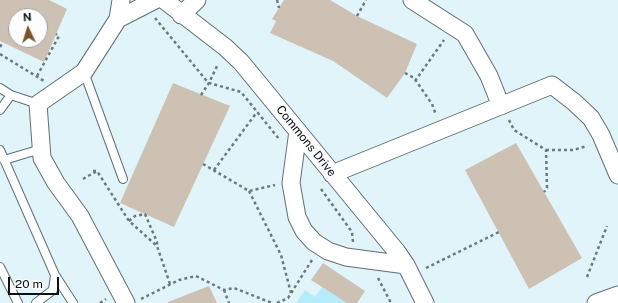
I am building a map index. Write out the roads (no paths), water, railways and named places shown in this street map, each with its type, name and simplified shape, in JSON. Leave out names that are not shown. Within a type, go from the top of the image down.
[{"type":"street","points":[[121,0],[118,19],[84,72],[59,91],[38,104],[40,149],[42,158],[56,183],[80,216],[133,301]]},
{"type":"street","name":"Commons Drive","points":[[164,0],[225,47],[241,62],[298,131],[408,270],[425,303]]},
{"type":"street","points":[[181,14],[198,0]]},
{"type":"street","points":[[412,0],[454,25],[465,34],[471,42],[489,76],[501,106]]},
{"type":"street","points":[[118,19],[149,3]]},
{"type":"street","points":[[332,174],[552,85],[574,102],[590,118],[603,140],[618,175]]},
{"type":"street","points":[[298,131],[291,183],[297,217],[304,231],[320,246],[328,251],[346,257],[375,260],[408,270]]},
{"type":"street","points":[[596,303],[618,295]]},
{"type":"lane","points":[[84,72],[123,179]]},
{"type":"lane","points":[[0,88],[11,95],[38,104]]},
{"type":"lane","points":[[0,110],[11,95]]},
{"type":"lane","points":[[4,160],[40,149]]},
{"type":"lane","points":[[0,150],[55,275],[73,303]]},
{"type":"lane","points":[[0,268],[18,303]]},
{"type":"lane","points":[[36,303],[53,290],[55,275]]}]
